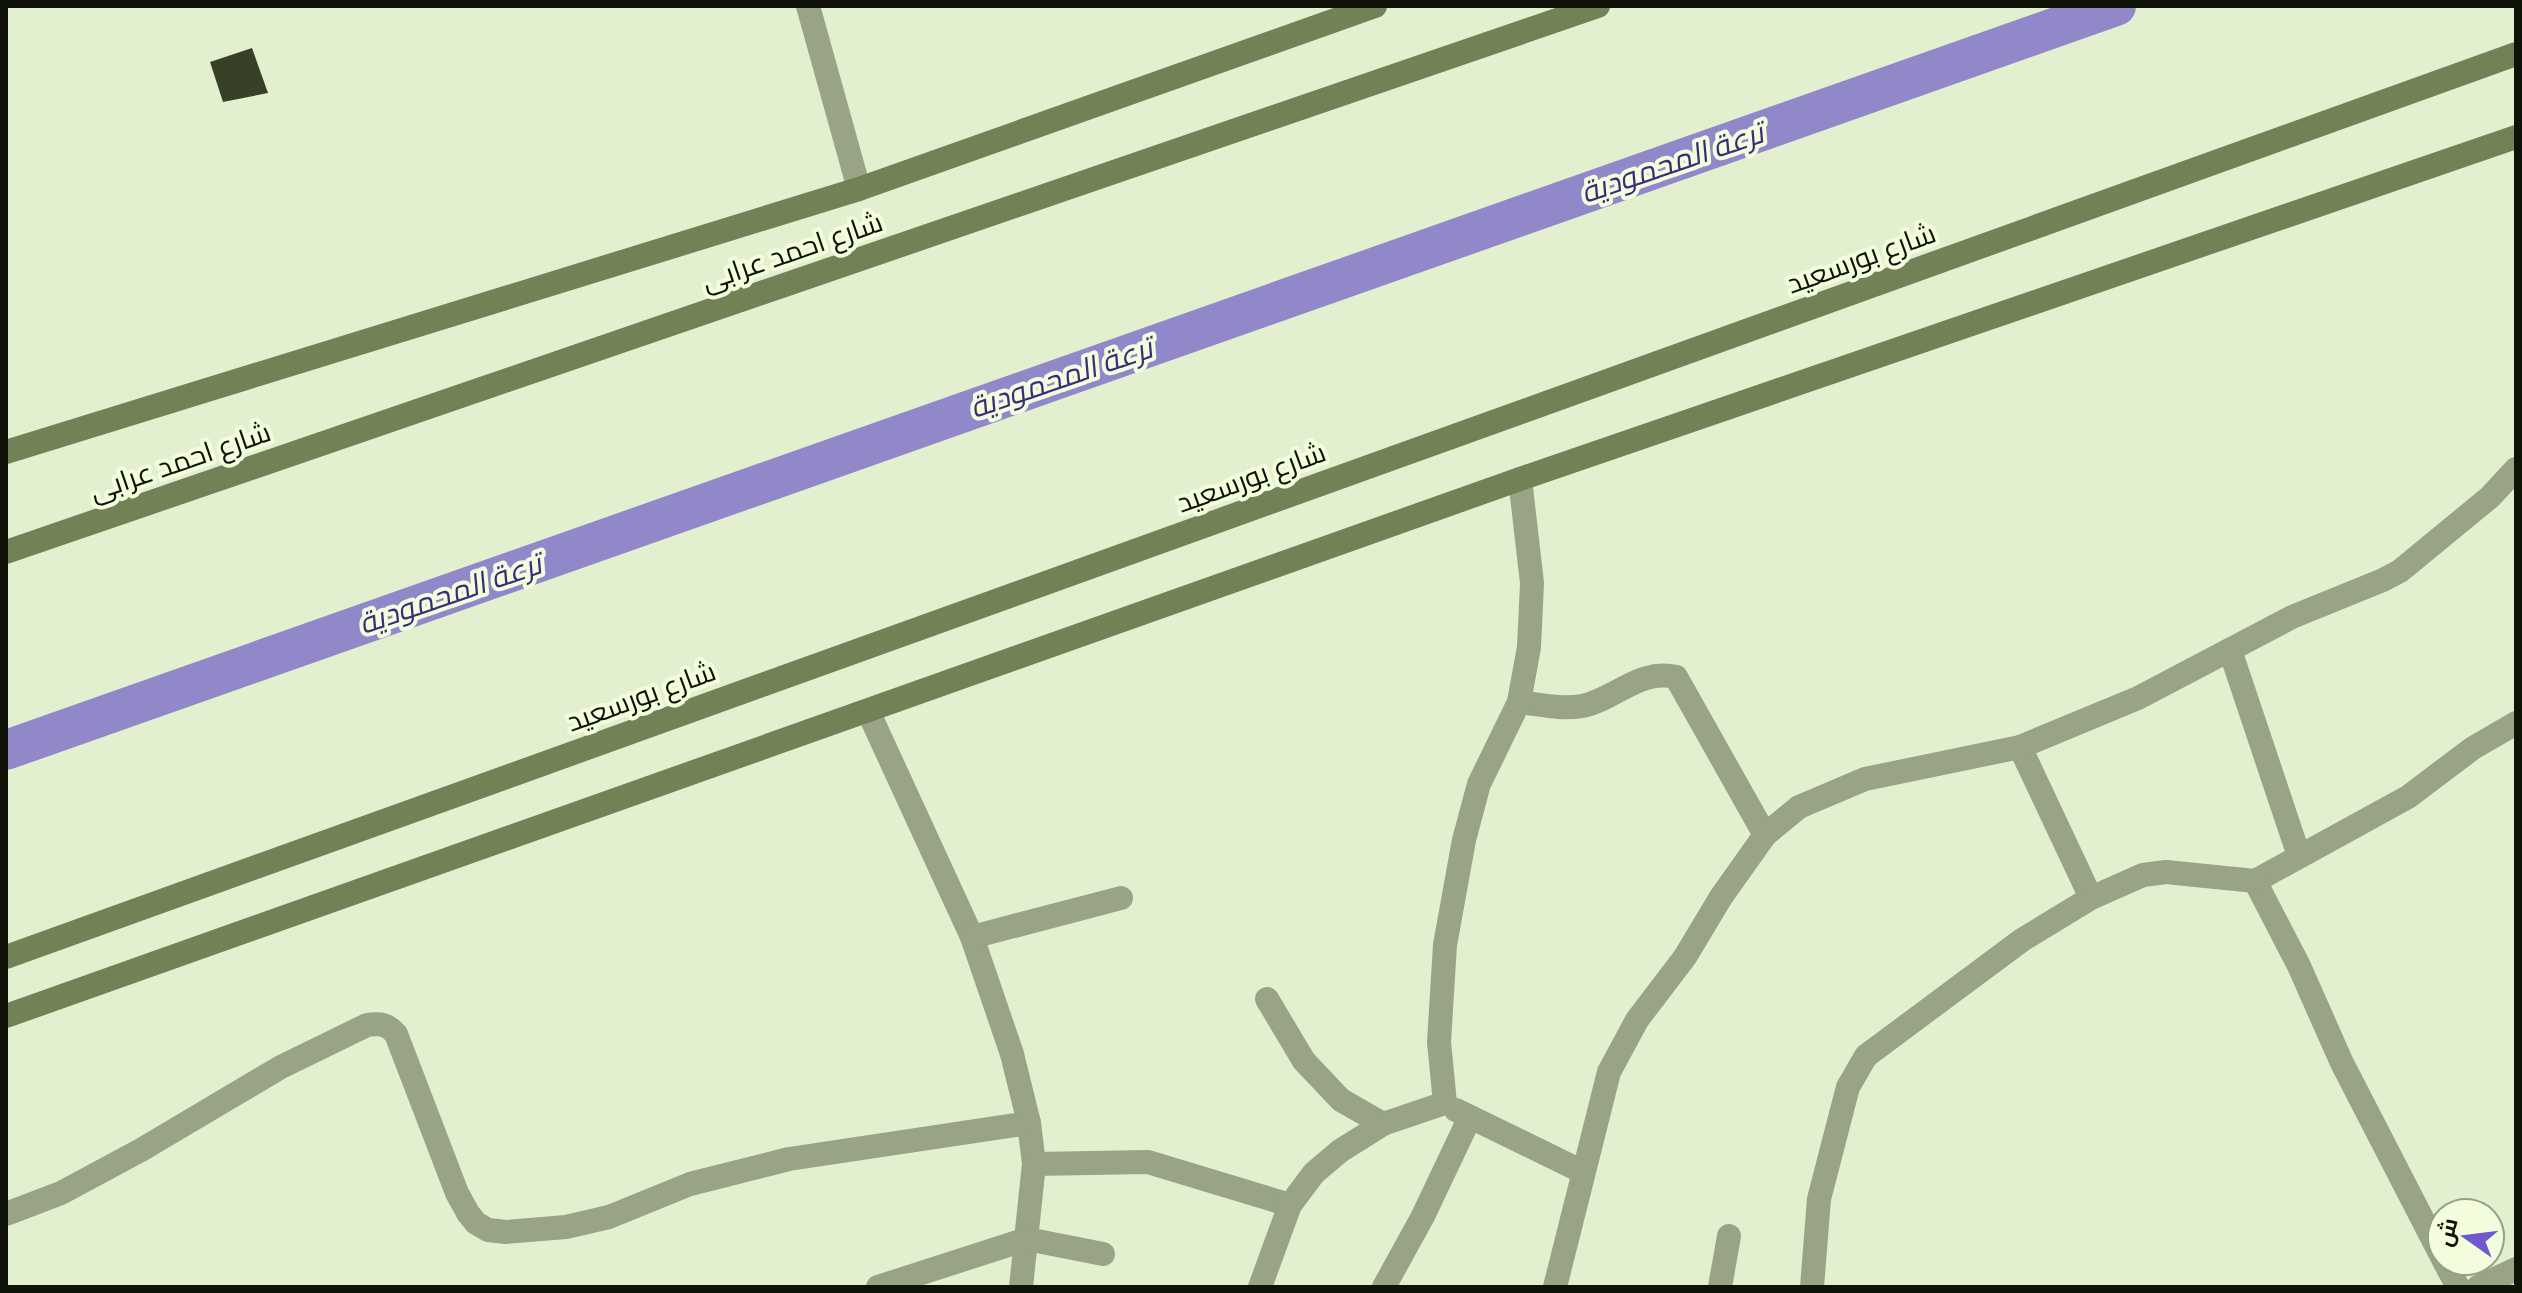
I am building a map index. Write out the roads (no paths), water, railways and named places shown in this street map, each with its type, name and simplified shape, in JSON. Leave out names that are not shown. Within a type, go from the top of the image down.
[{"type":"main road","name":"شارع احمد عرابى","points":[[6,452],[859,189],[1375,6]]},
{"type":"main road","name":"شارع احمد عرابى","points":[[6,552],[1598,6]]},
{"type":"main road","name":"شارع بورسعيد","points":[[6,957],[2516,54]]},
{"type":"main road","points":[[6,1016],[1520,479],[2515,140]]},
{"type":"street","points":[[808,6],[859,189]]},
{"type":"street","points":[[1555,1287],[1609,1072],[1637,1020],[1685,957],[1721,897],[1765,835],[1799,807],[1865,779],[2020,747],[2138,698],[2292,617],[2383,580],[2400,571],[2490,497],[2516,469]]},
{"type":"street","points":[[1445,1103],[1439,1042],[1445,945],[1464,840],[1479,784],[1519,702],[1529,647],[1532,583],[1520,479]]},
{"type":"street","points":[[2230,650],[2299,856]]},
{"type":"street","points":[[1519,702],[1568,708],[1585,706],[1646,678],[1659,675],[1676,677],[1765,835]]},
{"type":"street","points":[[868,711],[972,937],[1012,1054],[1029,1123],[1034,1164],[1021,1287]]},
{"type":"street","points":[[1812,1287],[1819,1199],[1848,1087],[1866,1056],[2022,940],[2091,898],[2143,875],[2166,872],[2255,881],[2408,797],[2473,748],[2516,723]]},
{"type":"street","points":[[2020,747],[2091,898]]},
{"type":"street","points":[[2255,881],[2299,966],[2349,1077],[2426,1226]]},
{"type":"street","points":[[972,937],[1121,898]]},
{"type":"street","points":[[1267,999],[1304,1061],[1341,1100],[1383,1124]]},
{"type":"street","points":[[6,1214],[61,1193],[141,1150],[281,1067],[377,1023],[389,1026],[396,1034],[457,1193],[476,1223],[488,1230],[506,1232],[566,1227],[609,1217],[690,1184],[789,1159],[1029,1123]]},
{"type":"street","points":[[1260,1287],[1290,1205],[1314,1173],[1340,1151],[1383,1124],[1445,1103],[1583,1172]]},
{"type":"street","points":[[1384,1287],[1442,1179],[1470,1117]]},
{"type":"street","points":[[1034,1164],[1148,1162],[1290,1205]]},
{"type":"street","points":[[1720,1287],[1729,1236]]},
{"type":"street","points":[[878,1287],[1027,1239],[1103,1254]]},
{"type":"street","points":[[2478,1287],[2516,1269]]},
{"type":"waterway","name":"ترعة المحمودية","points":[[6,750],[2116,6]]}]
